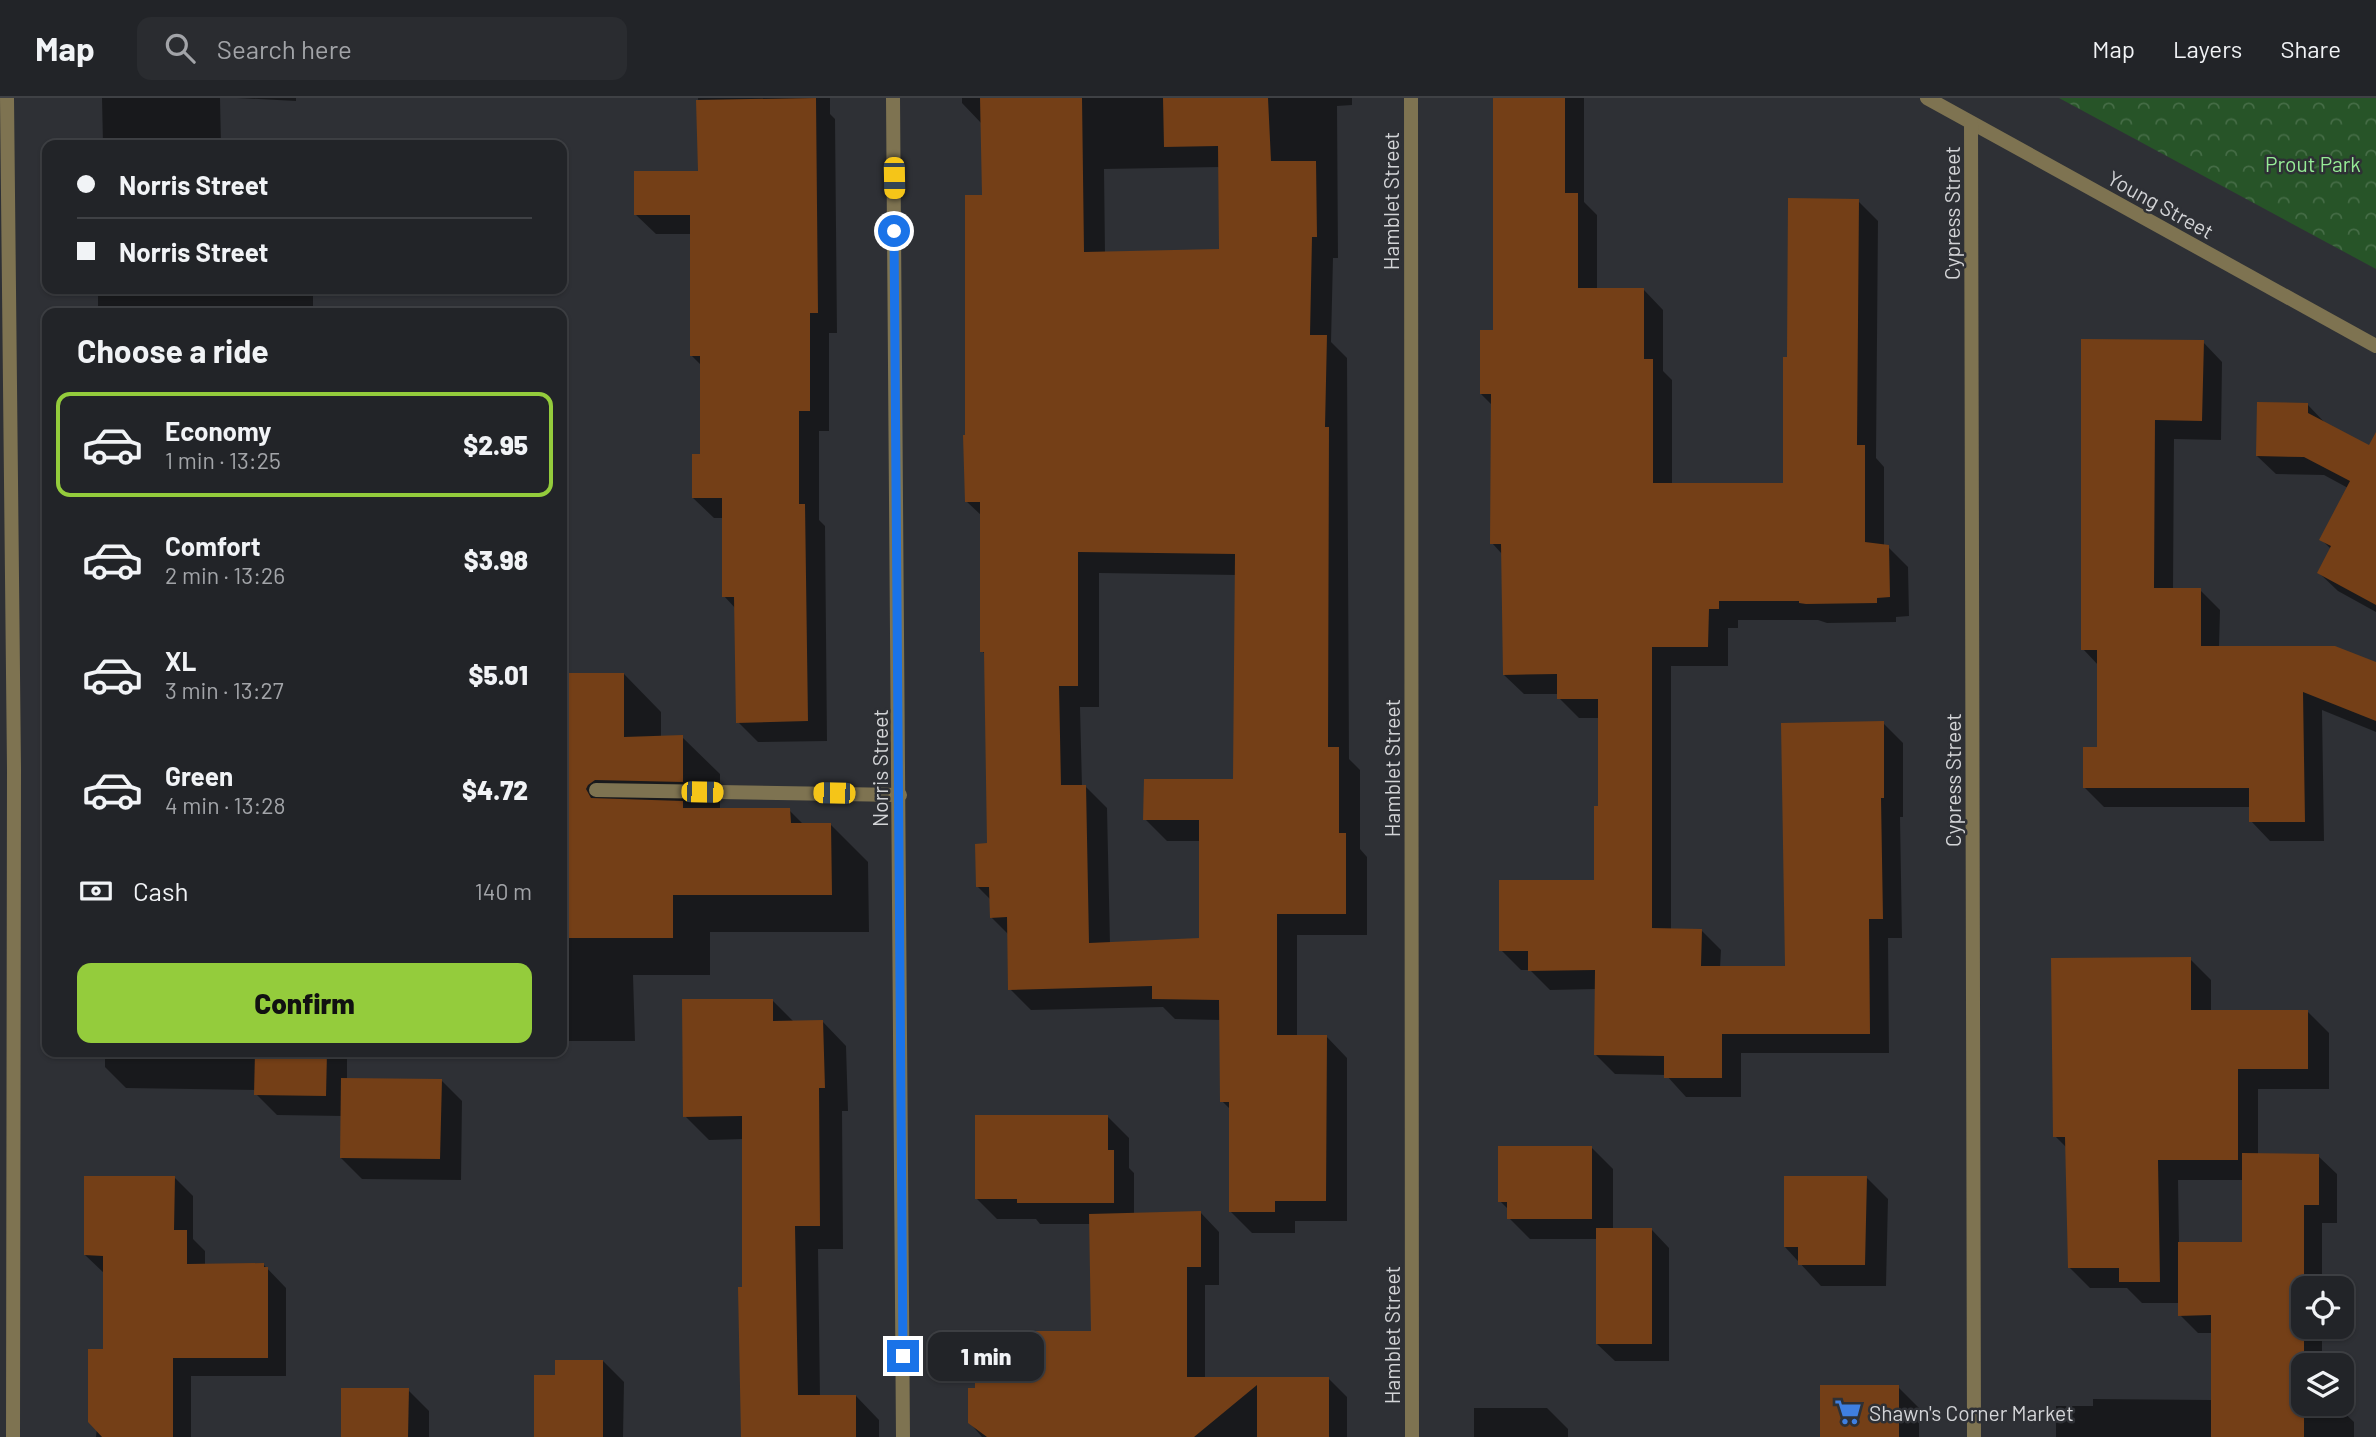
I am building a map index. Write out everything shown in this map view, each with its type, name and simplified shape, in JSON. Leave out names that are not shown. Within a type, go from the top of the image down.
[{"type":"street","points":[[7,98],[7,769],[13,1437]]},
{"type":"street","name":"Norris Street","points":[[893,98],[903,1437]]},
{"type":"street","name":"Hamblet Street","points":[[1411,98],[1412,1437]]},
{"type":"street","name":"Young Street","points":[[1927,98],[2376,346]]},
{"type":"street","name":"Cypress Street","points":[[1972,123],[1974,1437]]},
{"type":"street","points":[[596,790],[900,795]]},
{"type":"green space","name":"Prout Park","points":[[2059,98],[2376,98],[2376,269]]},
{"type":"building","points":[[816,98],[818,313],[810,313],[810,411],[799,411],[799,504],[805,504],[808,721],[736,723],[734,597],[722,597],[722,498],[692,498],[692,454],[700,454],[700,356],[690,356],[690,215],[634,215],[634,171],[698,171],[696,100]]},
{"type":"building","points":[[980,98],[1082,98],[1084,252],[1219,249],[1218,146],[1164,147],[1163,98],[1268,98],[1271,161],[1316,161],[1317,237],[1312,237],[1310,335],[1327,335],[1325,427],[1329,427],[1328,747],[1339,747],[1339,833],[1346,833],[1346,914],[1277,914],[1277,1035],[1327,1035],[1326,1201],[1275,1201],[1275,1212],[1229,1212],[1229,1102],[1220,1102],[1219,1000],[1152,999],[1152,986],[1008,990],[1007,917],[990,918],[989,887],[976,887],[975,844],[987,843],[984,652],[980,652],[980,502],[965,502],[965,195],[982,195]],"holes":[[[1078,552],[1235,554],[1233,779],[1144,779],[1143,820],[1199,820],[1199,938],[1089,943],[1086,785],[1061,785],[1059,686],[1078,686]]]},
{"type":"building","points":[[1493,98],[1565,98],[1565,193],[1578,193],[1578,288],[1644,288],[1644,359],[1653,359],[1653,483],[1783,483],[1783,357],[1787,357],[1788,198],[1859,199],[1857,445],[1865,445],[1865,542],[1889,545],[1890,597],[1877,598],[1877,603],[1719,601],[1719,609],[1709,609],[1708,647],[1652,647],[1652,928],[1702,929],[1701,966],[1785,966],[1781,723],[1884,721],[1884,798],[1881,798],[1883,919],[1869,919],[1870,1034],[1722,1034],[1722,1078],[1664,1078],[1664,1056],[1594,1055],[1595,970],[1528,971],[1528,951],[1499,951],[1499,880],[1594,880],[1594,806],[1598,806],[1598,699],[1557,699],[1557,674],[1503,675],[1501,544],[1490,544],[1491,394],[1480,394],[1480,330],[1493,330]]},
{"type":"building","points":[[2081,339],[2204,340],[2202,421],[2155,420],[2154,588],[2201,588],[2201,646],[2335,646],[2376,662],[2376,721],[2303,692],[2305,822],[2249,822],[2249,788],[2083,788],[2083,747],[2097,747],[2097,650],[2081,650]]},
{"type":"building","points":[[2257,402],[2308,403],[2308,413],[2369,445],[2376,432],[2376,605],[2317,573],[2331,546],[2319,540],[2350,481],[2304,457],[2256,456]]},
{"type":"building","points":[[567,673],[624,673],[624,737],[683,735],[683,782],[595,780],[586,789],[591,798],[683,801],[683,808],[790,808],[791,823],[831,823],[832,895],[673,895],[673,938],[567,938]]},
{"type":"building","points":[[2191,957],[2191,1010],[2308,1010],[2308,1069],[2238,1069],[2238,1160],[2158,1160],[2160,1282],[2119,1282],[2119,1268],[2068,1268],[2065,1137],[2053,1137],[2051,958]]},
{"type":"building","points":[[682,999],[773,999],[773,1021],[823,1020],[825,1088],[819,1088],[820,1226],[795,1226],[798,1395],[856,1395],[856,1437],[741,1437],[738,1287],[742,1287],[742,1116],[683,1117]]},
{"type":"building","points":[[255,1057],[327,1057],[326,1096],[254,1095]]},
{"type":"building","points":[[341,1078],[442,1079],[440,1159],[340,1158]]},
{"type":"building","points":[[975,1115],[1108,1115],[1108,1150],[1114,1150],[1114,1203],[1017,1203],[1017,1199],[975,1199]]},
{"type":"building","points":[[1498,1146],[1592,1146],[1592,1219],[1507,1219],[1507,1202],[1498,1202]]},
{"type":"building","points":[[2242,1153],[2319,1154],[2319,1205],[2304,1205],[2304,1276],[2291,1276],[2291,1339],[2304,1339],[2304,1353],[2291,1353],[2291,1416],[2304,1416],[2304,1437],[2211,1437],[2211,1315],[2178,1316],[2178,1242],[2242,1242]]},
{"type":"building","points":[[84,1176],[175,1176],[174,1230],[187,1230],[187,1264],[264,1263],[264,1267],[268,1267],[268,1358],[173,1358],[173,1437],[102,1437],[88,1422],[88,1349],[103,1349],[103,1256],[84,1255]]},
{"type":"building","points":[[1784,1176],[1867,1176],[1865,1265],[1798,1265],[1798,1247],[1784,1247]]},
{"type":"building","points":[[1201,1211],[1201,1267],[1187,1267],[1187,1377],[1329,1377],[1329,1437],[1257,1437],[1257,1385],[1194,1437],[987,1437],[968,1423],[968,1388],[975,1388],[975,1356],[1004,1356],[1004,1331],[1091,1331],[1089,1214]]},
{"type":"building","points":[[1596,1228],[1652,1228],[1652,1344],[1596,1344]]},
{"type":"building","points":[[555,1360],[603,1360],[603,1437],[534,1437],[534,1375],[555,1375]]},
{"type":"building","name":"Shawn's Corner Market","points":[[1820,1385],[1899,1385],[1899,1437],[1820,1437]]},
{"type":"building","points":[[341,1388],[409,1388],[408,1437],[341,1437]]},
{"type":"place","name":"Shawn's Corner Market","points":[[1848,1412]]},
{"type":"route","points":[[894,231],[903,1356]]}]
